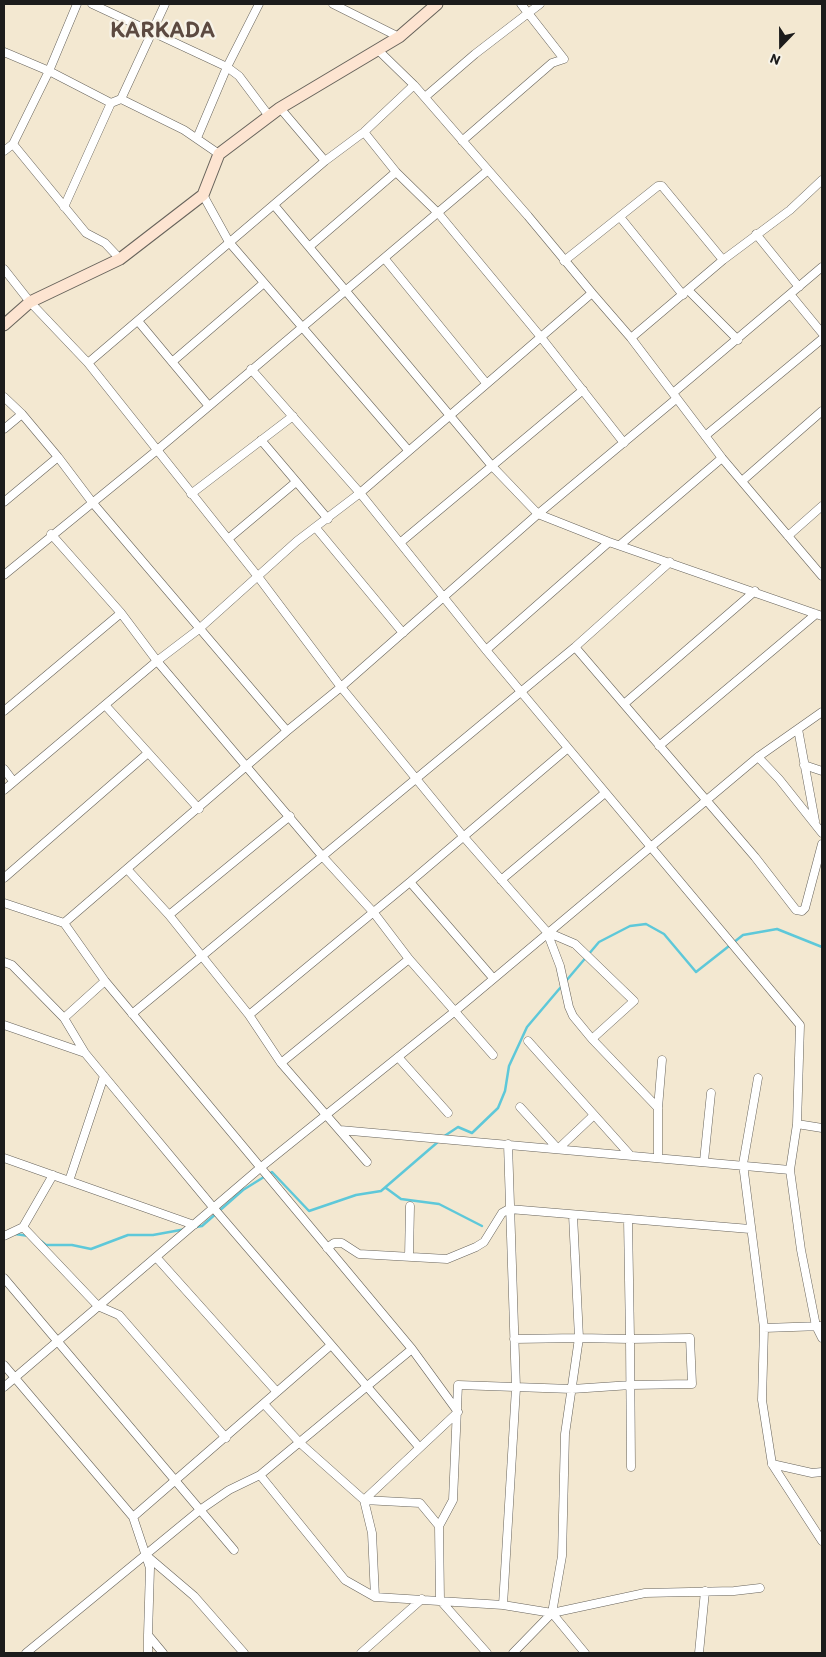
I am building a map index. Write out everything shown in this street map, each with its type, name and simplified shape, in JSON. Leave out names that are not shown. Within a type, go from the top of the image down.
[{"type":"street","points":[[4,151],[13,144],[49,71],[77,4]]},
{"type":"street","points":[[92,4],[227,67],[238,76],[269,116]]},
{"type":"street","points":[[64,206],[111,103],[121,99],[165,4]]},
{"type":"street","points":[[197,138],[227,67],[259,4]]},
{"type":"street","points":[[333,4],[399,37]]},
{"type":"street","points":[[353,13],[358,4]]},
{"type":"street","points":[[4,325],[30,302],[120,259],[203,195],[219,154],[280,108],[399,37],[437,4]]},
{"type":"street","points":[[462,141],[552,63],[564,59],[521,4]]},
{"type":"street","points":[[425,97],[475,54],[540,4]]},
{"type":"street","points":[[378,51],[425,97],[487,171],[528,216],[564,261],[631,338],[722,458],[822,576]]},
{"type":"street","points":[[4,52],[49,71],[111,103]]},
{"type":"street","points":[[88,363],[325,161],[364,132],[414,85]]},
{"type":"street","points":[[121,99],[197,138],[219,154]]},
{"type":"street","points":[[280,108],[325,161]]},
{"type":"street","points":[[364,132],[396,172],[439,214],[540,336],[624,443]]},
{"type":"street","points":[[13,144],[86,233],[105,243],[120,259]]},
{"type":"street","points":[[4,575],[51,534],[156,451],[208,405],[439,214],[487,171]]},
{"type":"street","points":[[309,247],[396,172]]},
{"type":"street","points":[[631,338],[723,260],[790,210],[822,180]]},
{"type":"street","points":[[564,261],[658,186],[662,186],[723,260]]},
{"type":"street","points":[[203,195],[229,242],[408,450]]},
{"type":"street","points":[[274,205],[492,466],[538,514],[609,542],[755,591],[819,615]]},
{"type":"street","points":[[620,218],[686,292],[738,340]]},
{"type":"street","points":[[756,234],[799,286]]},
{"type":"street","points":[[384,259],[486,383]]},
{"type":"street","points":[[64,923],[287,731],[341,687],[538,514],[624,443],[674,396],[822,267]]},
{"type":"street","points":[[4,269],[30,302],[88,363],[156,451],[259,578],[341,687],[463,836],[547,932],[560,966],[569,1008],[592,1039],[658,1108]]},
{"type":"street","points":[[172,362],[264,283]]},
{"type":"street","points":[[4,790],[105,704],[259,578],[297,541],[360,493],[592,293]]},
{"type":"street","points":[[790,294],[822,333]]},
{"type":"street","points":[[138,321],[208,405]]},
{"type":"street","points":[[705,436],[822,339]]},
{"type":"street","points":[[251,369],[401,542],[486,650],[800,1026],[797,1124],[790,1170],[801,1250],[822,1338]]},
{"type":"street","points":[[401,542],[583,390]]},
{"type":"street","points":[[4,398],[22,414],[92,502],[287,731]]},
{"type":"street","points":[[742,481],[822,412]]},
{"type":"street","points":[[4,429],[22,414]]},
{"type":"street","points":[[191,494],[293,416]]},
{"type":"street","points":[[262,440],[328,519]]},
{"type":"street","points":[[4,502],[58,457]]},
{"type":"street","points":[[620,545],[722,458]]},
{"type":"street","points":[[228,539],[296,482]]},
{"type":"street","points":[[788,536],[822,506]]},
{"type":"street","points":[[316,528],[403,633]]},
{"type":"street","points":[[51,534],[121,613],[157,661],[323,857],[374,913],[409,959],[454,1012],[493,1055]]},
{"type":"street","points":[[486,650],[609,542]]},
{"type":"street","points":[[132,1014],[203,958],[575,647],[670,562]]},
{"type":"street","points":[[624,704],[755,591]]},
{"type":"street","points":[[4,711],[121,613]]},
{"type":"street","points":[[659,746],[819,615]]},
{"type":"street","points":[[575,647],[707,801],[796,910],[802,911],[805,908],[822,844]]},
{"type":"street","points":[[105,704],[198,809]]},
{"type":"street","points":[[4,1387],[324,1115],[454,1012],[547,932],[758,757],[822,712]]},
{"type":"street","points":[[798,729],[816,823]]},
{"type":"street","points":[[249,1015],[374,913],[568,748]]},
{"type":"street","points":[[4,878],[148,753]]},
{"type":"street","points":[[758,757],[816,823],[822,833]]},
{"type":"street","points":[[804,765],[822,771]]},
{"type":"street","points":[[4,769],[13,781]]},
{"type":"street","points":[[501,880],[606,793]]},
{"type":"street","points":[[170,916],[290,816]]},
{"type":"street","points":[[127,869],[170,916],[249,1015],[281,1063],[324,1115],[340,1130],[367,1162]]},
{"type":"street","points":[[410,882],[493,978]]},
{"type":"street","points":[[4,905],[64,923],[105,981],[412,1349],[458,1412]]},
{"type":"street","points":[[547,932],[575,944],[634,1001],[592,1039]]},
{"type":"street","points":[[281,1063],[409,959]]},
{"type":"street","points":[[4,962],[12,965],[64,1018],[84,1053],[213,1208],[419,1447]]},
{"type":"street","points":[[64,1018],[105,981]]},
{"type":"street","points":[[4,1025],[84,1053]]},
{"type":"street","points":[[528,1041],[630,1155]]},
{"type":"street","points":[[398,1057],[448,1113]]},
{"type":"street","points":[[658,1157],[658,1108],[662,1060]]},
{"type":"street","points":[[69,1181],[104,1076]]},
{"type":"street","points":[[758,1078],[743,1164],[764,1328],[762,1400],[772,1464],[822,1541]]},
{"type":"street","points":[[704,1161],[711,1093]]},
{"type":"street","points":[[520,1106],[558,1149]]},
{"type":"street","points":[[558,1149],[594,1115]]},
{"type":"street","points":[[797,1124],[822,1128]]},
{"type":"street","points":[[340,1130],[743,1164],[790,1170]]},
{"type":"street","points":[[503,1605],[516,1388],[508,1144]]},
{"type":"street","points":[[4,1158],[194,1224]]},
{"type":"street","points":[[4,1235],[23,1227],[53,1175]]},
{"type":"street","points":[[409,1257],[410,1206]]},
{"type":"street","points":[[327,1248],[334,1243],[342,1243],[359,1254],[447,1259],[476,1248],[491,1233],[502,1213],[509,1209],[750,1229]]},
{"type":"street","points":[[513,1653],[552,1613],[562,1556],[565,1434],[579,1338],[573,1215]]},
{"type":"street","points":[[628,1219],[631,1467]]},
{"type":"street","points":[[23,1227],[98,1306],[119,1315],[226,1438]]},
{"type":"street","points":[[156,1257],[277,1392]]},
{"type":"street","points":[[4,1278],[234,1550]]},
{"type":"street","points":[[764,1328],[819,1326]]},
{"type":"street","points":[[487,1653],[440,1600],[439,1526],[453,1500],[458,1385],[572,1390],[631,1385],[692,1384],[690,1338],[514,1339]]},
{"type":"street","points":[[133,1517],[331,1345]]},
{"type":"street","points":[[26,1653],[200,1510],[229,1490],[260,1475],[412,1349]]},
{"type":"street","points":[[4,1364],[133,1517],[150,1568],[148,1653]]},
{"type":"street","points":[[264,1404],[300,1443],[364,1500],[372,1533],[374,1597]]},
{"type":"street","points":[[364,1500],[458,1412]]},
{"type":"street","points":[[772,1464],[812,1473],[822,1472]]},
{"type":"street","points":[[260,1475],[345,1580],[374,1597],[503,1605],[552,1613],[645,1593],[734,1591],[760,1588]]},
{"type":"street","points":[[364,1500],[420,1503],[439,1526]]},
{"type":"street","points":[[146,1555],[194,1596],[244,1653]]},
{"type":"street","points":[[699,1653],[705,1591]]},
{"type":"street","points":[[361,1653],[422,1599]]},
{"type":"street","points":[[552,1613],[585,1653]]},
{"type":"street","points":[[148,1635],[163,1653]]},
{"type":"waterway","points":[[443,1137],[458,1127],[472,1133],[498,1108],[505,1091],[509,1066],[527,1027],[599,942],[630,926],[646,924],[664,934],[696,972],[743,935],[777,929],[822,947]]},
{"type":"waterway","points":[[196,1227],[202,1226],[243,1190],[272,1172],[309,1211],[356,1195],[381,1191],[439,1141]]},
{"type":"waterway","points":[[386,1188],[401,1199],[439,1204],[482,1226]]},
{"type":"waterway","points":[[41,1241],[46,1245],[72,1245],[91,1249],[128,1235],[153,1235],[186,1229]]},
{"type":"waterway","points":[[15,1234],[29,1236]]},
{"type":"district","name":"KARKADA","points":[[163,31]]}]
